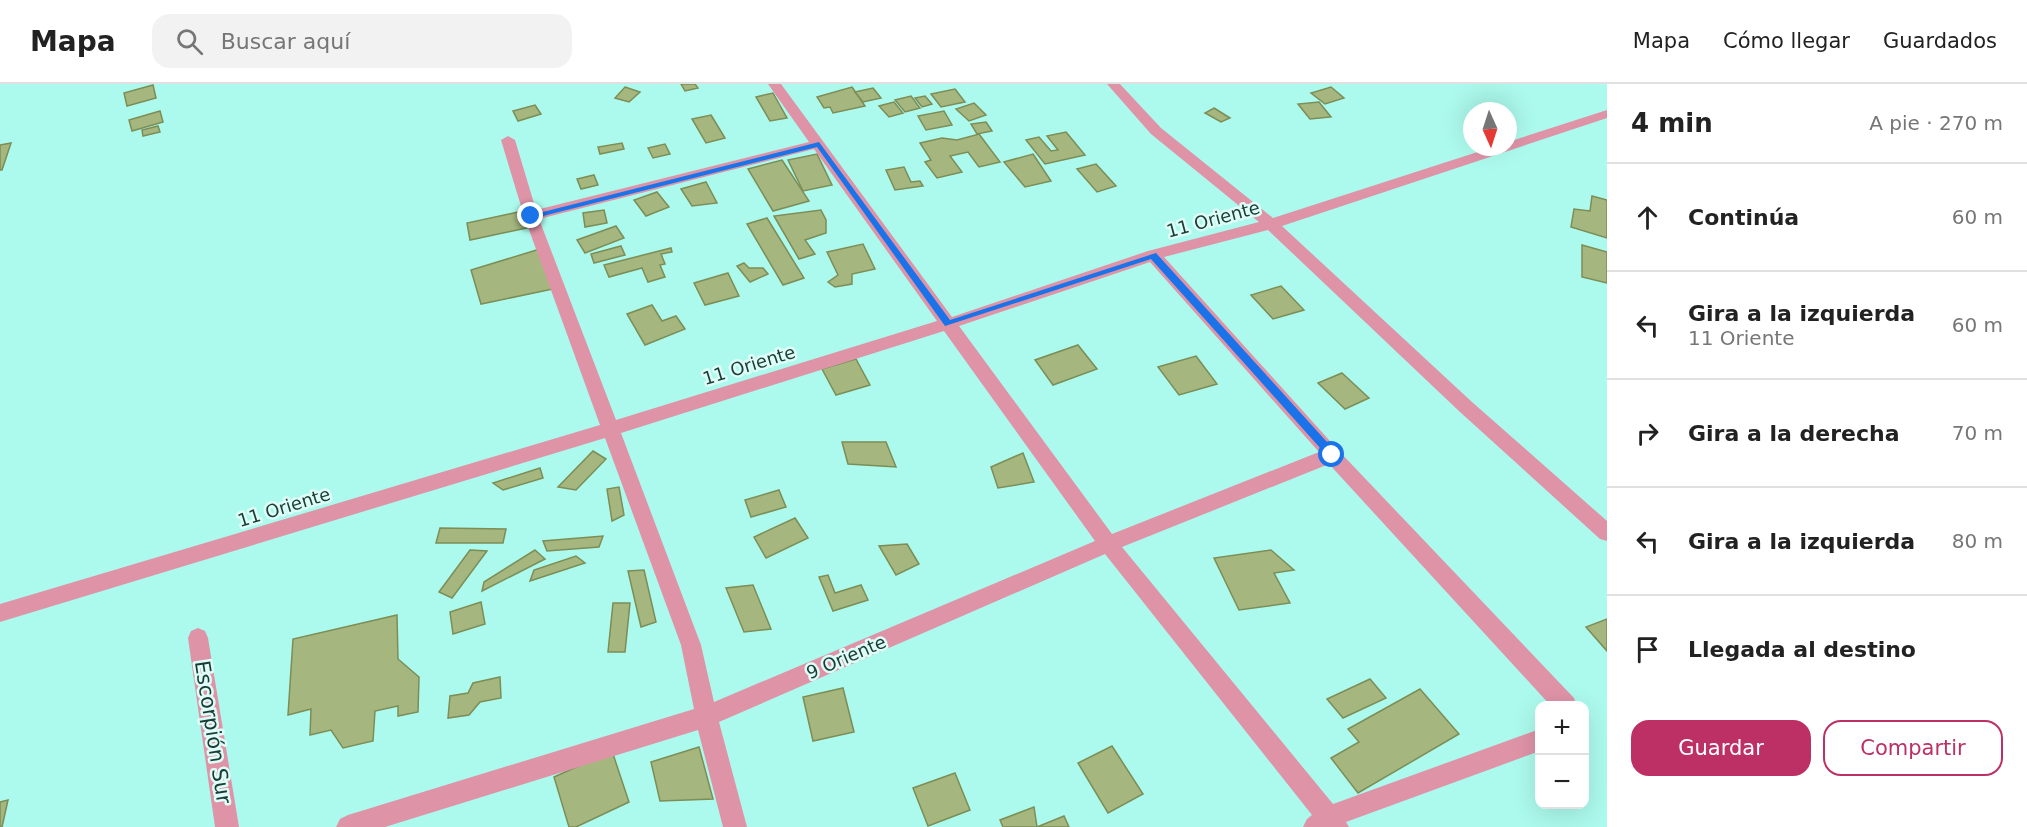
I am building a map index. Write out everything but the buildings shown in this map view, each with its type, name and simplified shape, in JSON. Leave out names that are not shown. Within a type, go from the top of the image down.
[{"type":"street","points":[[774,84],[1108,544],[1327,823],[1535,742]]},
{"type":"street","points":[[1113,84],[1156,131],[1271,224],[1466,407],[1607,533]]},
{"type":"street","name":"11 Oriente","points":[[1517,144],[1607,114]]},
{"type":"street","points":[[508,140],[531,216],[691,645],[708,716],[719,782],[735,827]]},
{"type":"street","points":[[531,216],[819,144]]},
{"type":"street","name":"11 Oriente","points":[[0,613],[610,429],[948,324],[1153,255],[1271,224],[1479,156]]},
{"type":"street","points":[[1153,255],[1332,455],[1562,701]]},
{"type":"street","name":"9 Oriente","points":[[348,827],[708,716],[1108,544],[1332,455]]},
{"type":"street","name":"Escorpión Sur","points":[[198,638],[227,827]]},
{"type":"route","points":[[531,216],[819,144],[948,324],[1153,255],[1332,455]]}]
